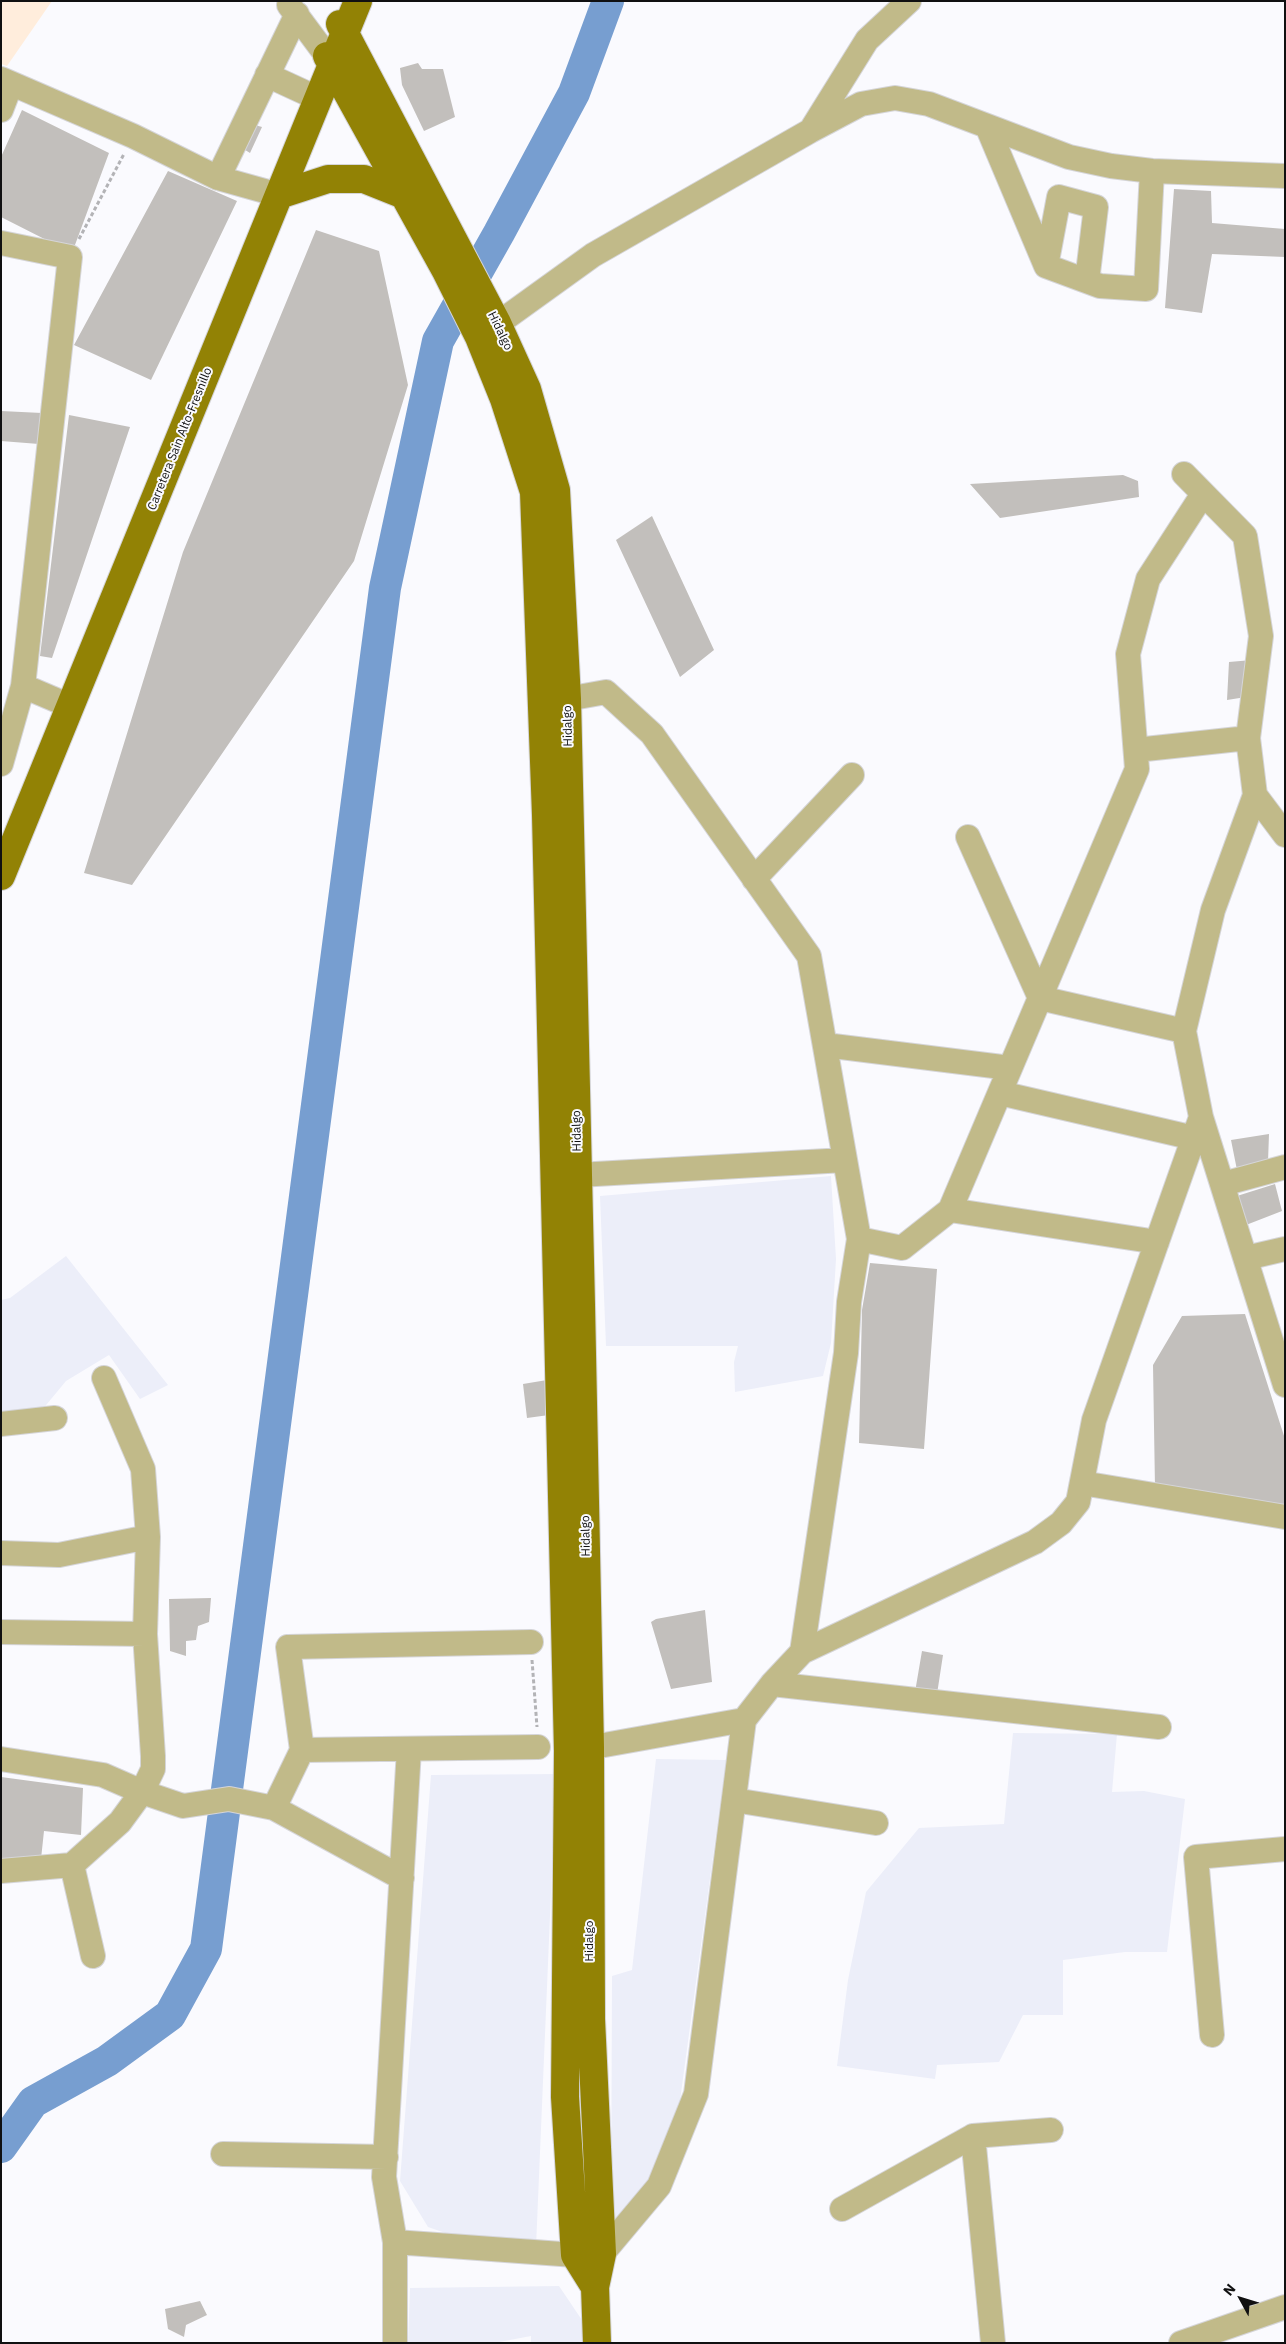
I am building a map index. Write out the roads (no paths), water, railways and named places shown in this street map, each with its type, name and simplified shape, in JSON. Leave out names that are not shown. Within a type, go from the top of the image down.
[{"type":"main road","points":[[1,876],[67,704],[315,97],[345,19],[358,1]]},
{"type":"main road","name":"Hidalgo","points":[[345,19],[454,264],[484,323],[504,399],[534,492],[555,699],[578,1750],[602,2254],[595,2287],[597,2343]]},
{"type":"main road","name":"Hidalgo","points":[[329,61],[404,195],[454,264]]},
{"type":"main road","points":[[275,193],[328,179],[364,179],[404,195]]},
{"type":"main road","points":[[1,855],[67,704]]},
{"type":"main road","name":"Hidalgo","points":[[578,1750],[566,2097],[574,2255],[595,2287]]},
{"type":"main road","points":[[569,2175],[597,2174]]},
{"type":"street","points":[[810,131],[867,40],[909,1]]},
{"type":"street","points":[[292,8],[329,61]]},
{"type":"street","points":[[218,178],[267,75],[292,8]]},
{"type":"street","points":[[267,75],[315,97]]},
{"type":"street","points":[[1,110],[6,82],[133,136],[218,178],[275,193]]},
{"type":"street","points":[[484,323],[593,255],[810,131],[861,104],[895,98],[928,104],[1069,157],[1111,166],[1152,171],[1285,176]]},
{"type":"street","points":[[988,126],[1046,266],[1100,286],[1146,289],[1152,171]]},
{"type":"street","points":[[1046,266],[1059,197],[1096,207],[1087,281]]},
{"type":"street","points":[[1,243],[70,258],[23,686],[1,764]]},
{"type":"street","points":[[1184,474],[1245,536],[1261,636],[1248,738],[1255,795],[1213,910],[1184,1031],[1198,1127],[1222,1184],[1285,1384]]},
{"type":"street","points":[[860,1239],[902,1248],[950,1210],[1137,769],[1128,654],[1148,579],[1203,494]]},
{"type":"street","points":[[23,686],[67,704]]},
{"type":"street","points":[[555,699],[606,692],[652,734],[809,956],[860,1239],[849,1302],[846,1353],[802,1652]]},
{"type":"street","points":[[1136,750],[1248,738]]},
{"type":"street","points":[[754,879],[852,774]]},
{"type":"street","points":[[1255,795],[1285,835]]},
{"type":"street","points":[[968,837],[1040,998]]},
{"type":"street","points":[[1040,998],[1184,1031]]},
{"type":"street","points":[[824,1045],[1010,1068]]},
{"type":"street","points":[[1000,1093],[1198,1127]]},
{"type":"street","points":[[394,2242],[574,2255],[602,2254],[659,2186],[696,2094],[744,1720],[772,1684],[802,1652],[1034,1542],[1062,1523],[1078,1502],[1094,1420],[1198,1127]]},
{"type":"street","points":[[566,1176],[845,1160]]},
{"type":"street","points":[[1222,1184],[1285,1167]]},
{"type":"street","points":[[950,1210],[1157,1242]]},
{"type":"street","points":[[1246,1258],[1285,1249]]},
{"type":"street","points":[[1,1871],[72,1866],[120,1822],[142,1792],[152,1769],[153,1756],[145,1634],[148,1537],[143,1469],[104,1378]]},
{"type":"street","points":[[1,1424],[54,1418]]},
{"type":"street","points":[[1082,1483],[1285,1517]]},
{"type":"street","points":[[1,1553],[59,1555],[148,1537]]},
{"type":"street","points":[[1,1632],[145,1634]]},
{"type":"street","points":[[274,1808],[302,1750],[288,1647],[531,1642]]},
{"type":"street","points":[[772,1684],[1159,1727]]},
{"type":"street","points":[[578,1750],[744,1720]]},
{"type":"street","points":[[302,1750],[538,1747]]},
{"type":"street","points":[[394,2343],[394,2242],[384,2178],[409,1748]]},
{"type":"street","points":[[1,1759],[103,1775],[142,1792],[183,1806],[229,1799],[274,1808],[402,1878]]},
{"type":"street","points":[[734,1800],[876,1824]]},
{"type":"street","points":[[1212,2034],[1196,1857],[1285,1849]]},
{"type":"street","points":[[72,1866],[93,1956]]},
{"type":"street","points":[[842,2209],[973,2136],[1051,2130]]},
{"type":"street","points":[[973,2136],[993,2343]]},
{"type":"street","points":[[223,2154],[386,2157]]},
{"type":"street","points":[[1182,2343],[1285,2307]]},
{"type":"waterway","points":[[1,2147],[33,2102],[107,2061],[170,2015],[206,1949],[385,588],[438,341],[499,233],[574,93],[608,1]]}]
